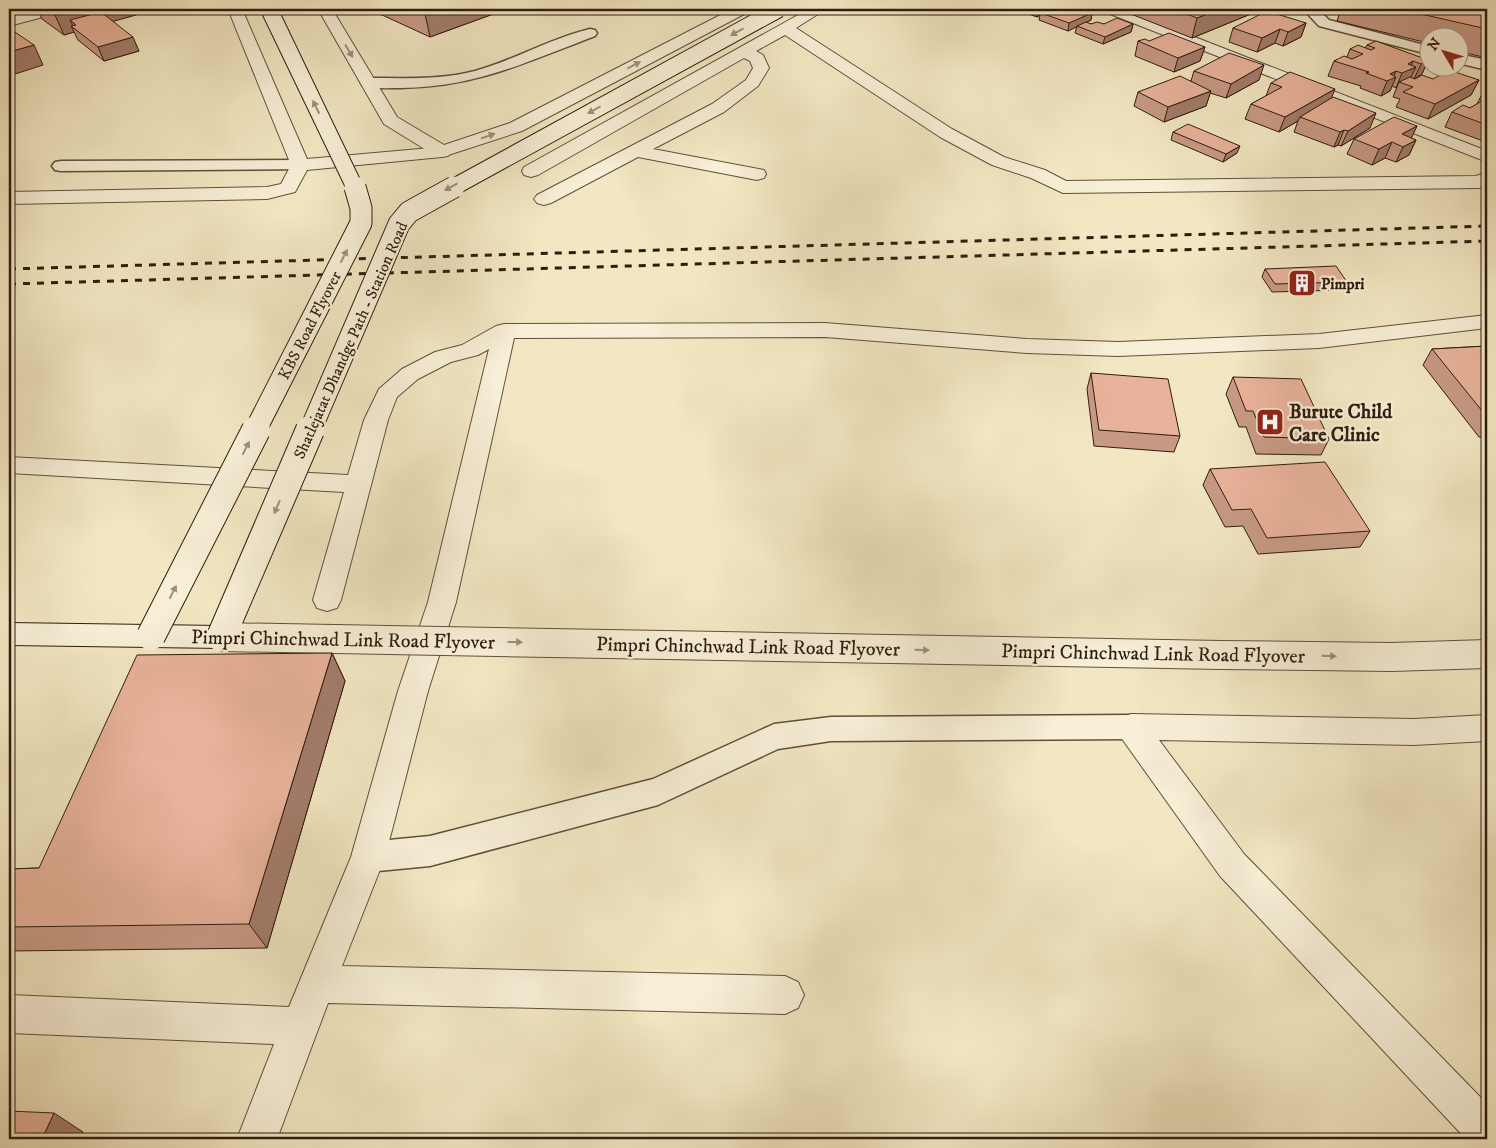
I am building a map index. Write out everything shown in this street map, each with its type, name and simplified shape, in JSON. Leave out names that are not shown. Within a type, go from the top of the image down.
[{"type":"street","points":[[9,22],[57,9]]},
{"type":"street","points":[[234,9],[300,165]]},
{"type":"street","name":"KBS Road Flyover","points":[[151,636],[360,224],[361,208],[354,185],[269,9]]},
{"type":"street","points":[[325,9],[390,120],[442,152]]},
{"type":"street","points":[[300,165],[442,152],[516,127],[743,9]]},
{"type":"street","points":[[531,171],[744,51],[782,18],[819,9]]},
{"type":"street","points":[[1110,9],[1487,157]]},
{"type":"street","points":[[782,18],[946,133],[998,161],[1038,174],[1063,186],[1480,182],[1487,178]]},
{"type":"street","name":"Shatlejatat Dhandge Path - Station Road","points":[[221,637],[399,224],[409,212],[782,18]]},
{"type":"street","points":[[544,199],[718,108],[752,84],[761,68],[757,58],[744,51]]},
{"type":"street","points":[[634,151],[757,174]]},
{"type":"street","points":[[9,198],[267,193],[288,188],[300,165]]},
{"type":"street","points":[[327,600],[376,420],[387,394],[410,374],[444,357],[470,350],[504,331],[825,330],[1027,346],[1118,349],[1319,341],[1487,321]]},
{"type":"street","points":[[257,1139],[368,857],[413,691],[442,602],[504,331]]},
{"type":"street","points":[[9,465],[358,484]]},
{"type":"street","name":"Pimpri Chinchwad Link Road Flyover","points":[[9,634],[1222,655],[1391,657],[1487,654]]},
{"type":"street","points":[[1131,727],[1414,732],[1487,728]]},
{"type":"street","points":[[1131,727],[1232,865],[1487,1132]]},
{"type":"street","points":[[317,984],[785,995]]},
{"type":"street","points":[[9,1014],[300,1026]]},
{"type":"lane","points":[[1310,9],[1324,23],[1418,47]]},
{"type":"lane","points":[[369,83],[430,82],[463,78],[491,71],[590,32]]},
{"type":"lane","points":[[1468,60],[1487,65]]},
{"type":"lane","points":[[61,166],[300,165]]},
{"type":"lane","points":[[368,857],[430,851],[658,791],[774,737],[831,729],[1131,727]]},
{"type":"building","points":[[46,9],[79,9],[55,15]]},
{"type":"building","points":[[1050,9],[1090,9],[1086,11],[1092,13],[1069,23],[1041,13]]},
{"type":"building","points":[[1174,9],[1220,9],[1197,18]]},
{"type":"building","points":[[1399,9],[1487,9],[1487,29]]},
{"type":"building","points":[[1267,11],[1306,23],[1288,32],[1280,29],[1262,38],[1233,28]]},
{"type":"building","points":[[101,12],[133,37],[98,47],[71,26],[76,25],[70,20]]},
{"type":"building","points":[[1117,18],[1133,24],[1105,37],[1077,26],[1086,22],[1104,24]]},
{"type":"building","points":[[9,28],[34,45],[9,52]]},
{"type":"building","points":[[1169,33],[1205,47],[1178,58],[1138,41],[1145,39],[1149,41]]},
{"type":"building","points":[[1376,41],[1418,56],[1418,63],[1413,61],[1408,64],[1416,67],[1402,73],[1396,71],[1390,74],[1396,77],[1387,81],[1366,73],[1369,72],[1334,61],[1344,56],[1352,59],[1363,54],[1350,49],[1358,45],[1371,50],[1375,48],[1367,45]]},
{"type":"building","points":[[1229,53],[1264,65],[1231,84],[1194,71]]},
{"type":"building","points":[[1290,72],[1335,89],[1285,117],[1251,104],[1282,87],[1271,83]]},
{"type":"building","points":[[1180,76],[1211,91],[1168,107],[1138,92]]},
{"type":"building","points":[[1468,76],[1479,80],[1435,104],[1403,92],[1413,87],[1399,82],[1410,77],[1415,79],[1418,77],[1468,78]]},
{"type":"building","points":[[1333,97],[1376,113],[1348,131],[1340,132],[1300,117]]},
{"type":"building","points":[[1487,98],[1487,125],[1452,112],[1463,105],[1470,108]]},
{"type":"building","points":[[1394,117],[1417,126],[1402,134],[1416,140],[1403,147],[1392,142],[1379,149],[1354,139]]},
{"type":"building","points":[[1188,124],[1240,146],[1226,154],[1173,132]]},
{"type":"building","points":[[1336,266],[1347,282],[1275,284],[1265,269]]},
{"type":"building","points":[[1487,346],[1487,417],[1432,349]]},
{"type":"building","points":[[1091,373],[1168,379],[1180,436],[1099,430]]},
{"type":"building","points":[[1233,377],[1301,379],[1329,439],[1264,437],[1253,411],[1246,411]]},
{"type":"building","points":[[1325,462],[1370,531],[1267,538],[1251,509],[1232,510],[1210,469]]},
{"type":"building","points":[[332,653],[249,924],[9,927],[9,869],[39,868],[137,655]]},
{"type":"building","points":[[9,1111],[54,1113],[42,1139],[9,1139]]},
{"type":"railway","points":[[9,269],[1487,226]]},
{"type":"railway","points":[[9,284],[1487,241]]},
{"type":"place","name":"Pimpri","points":[[1302,283]]},
{"type":"place","name":"Burute Child Care Clinic","points":[[1270,422]]}]
